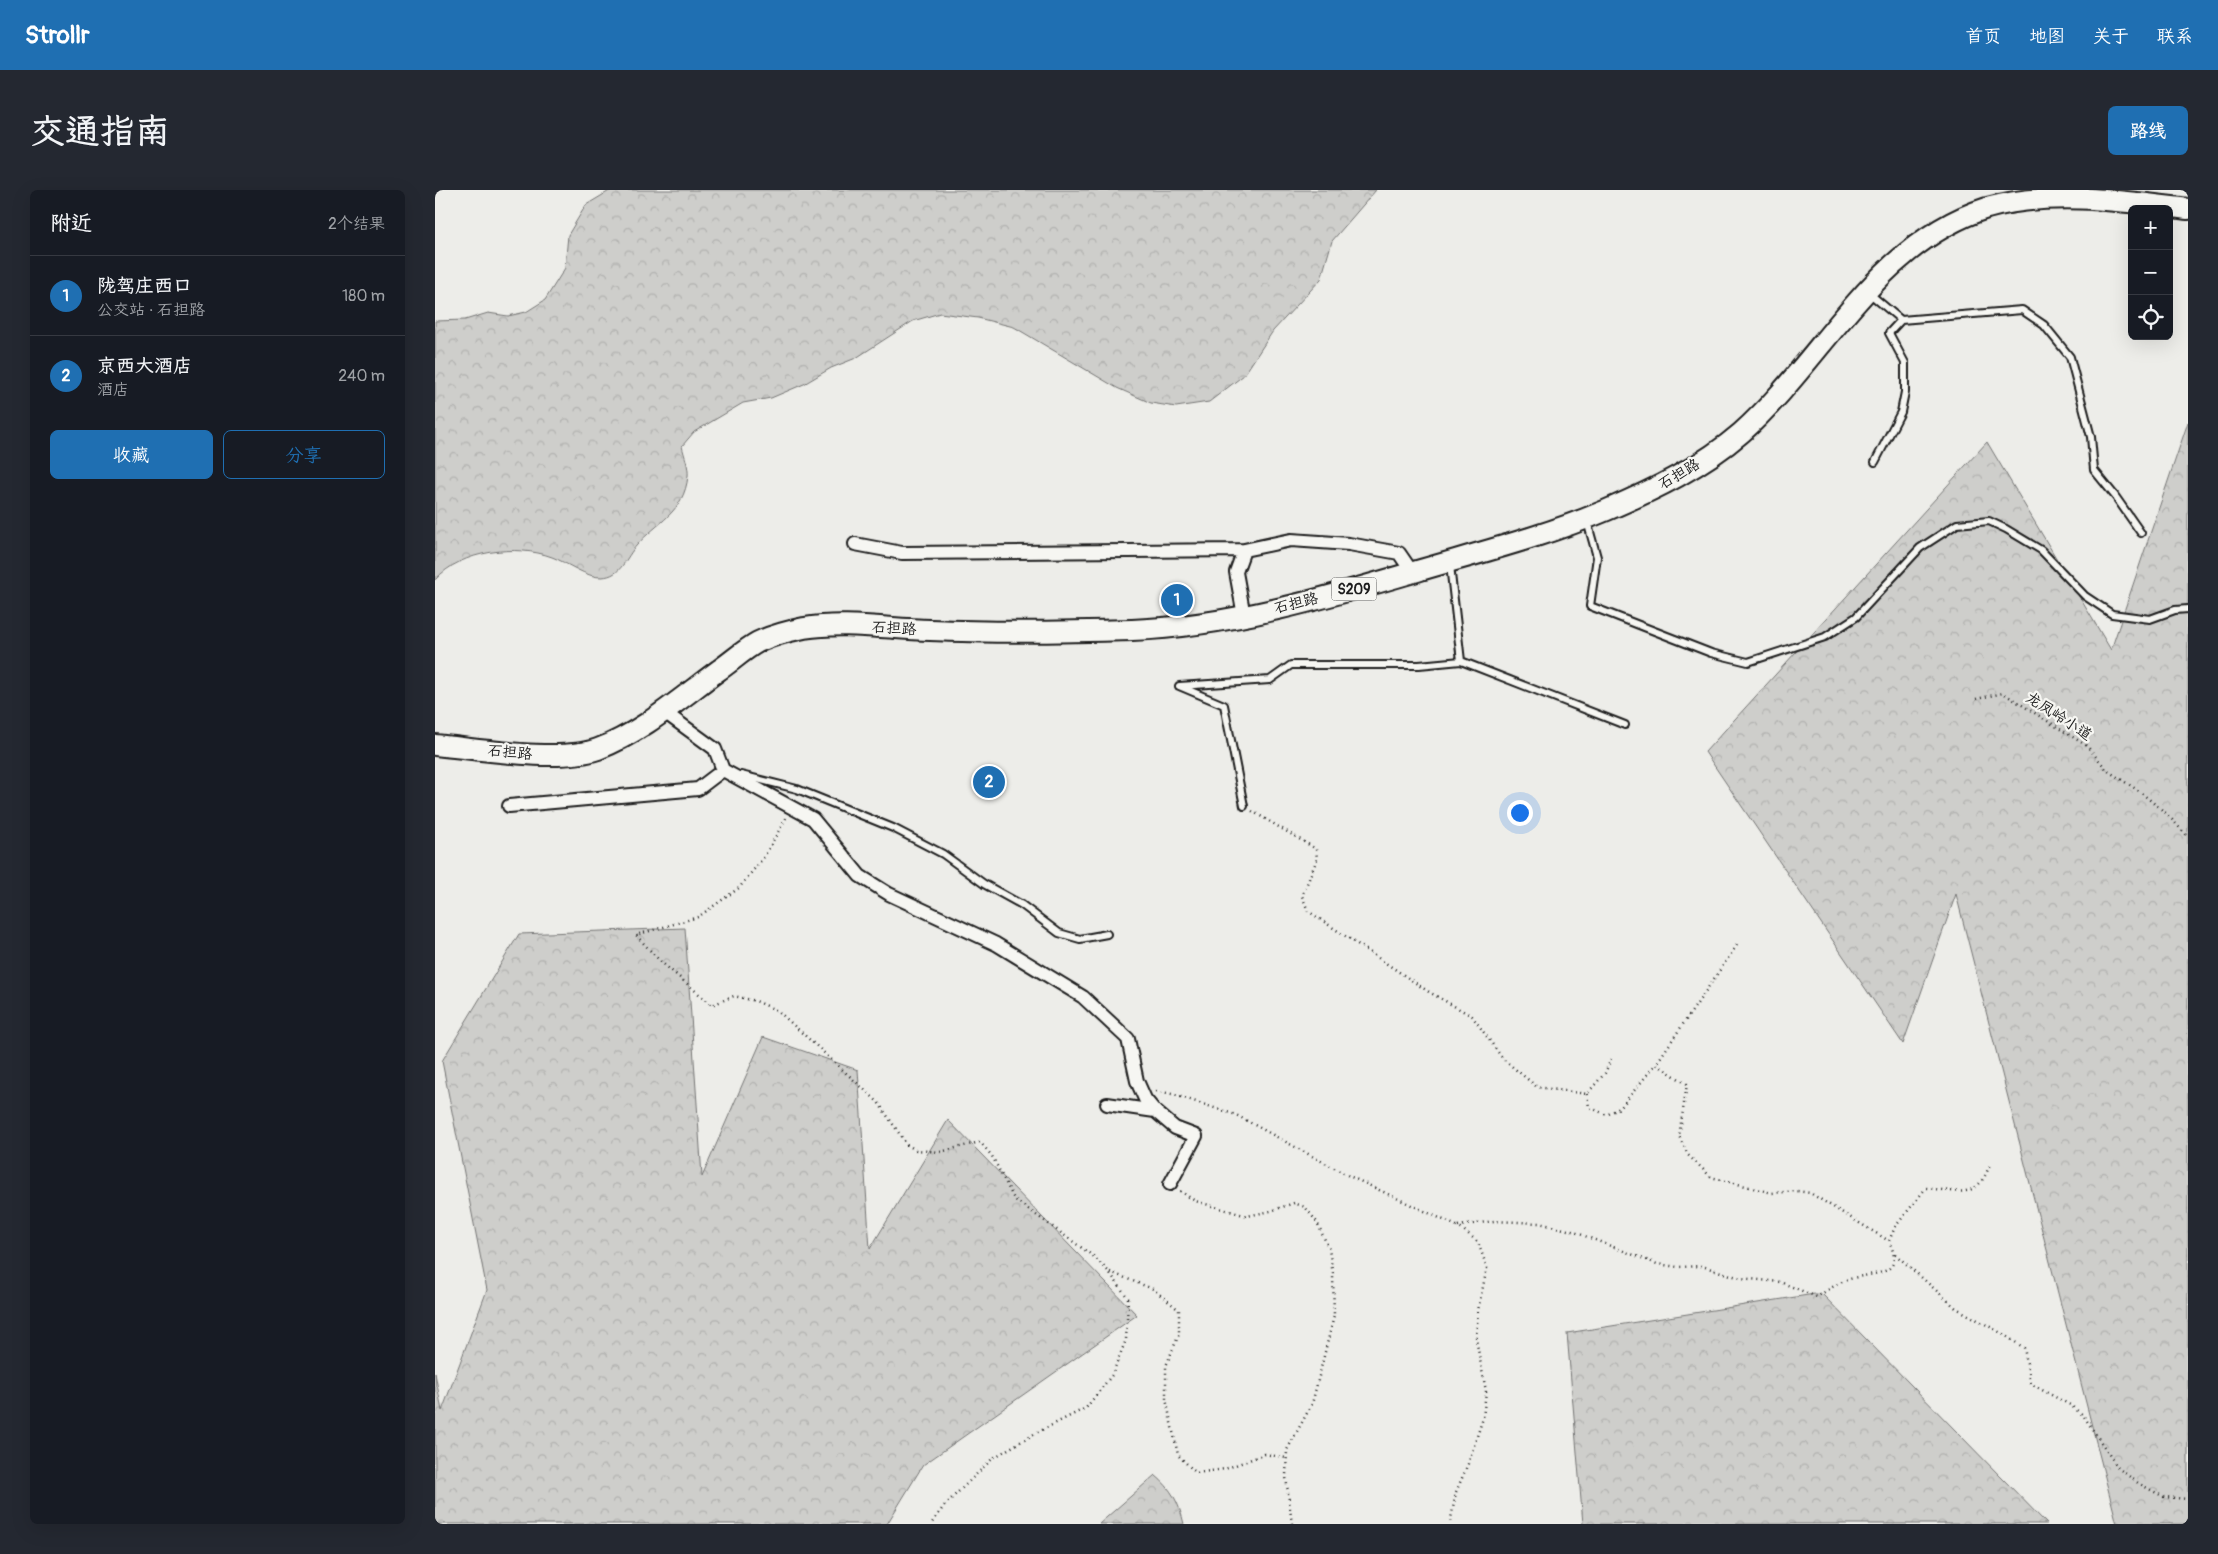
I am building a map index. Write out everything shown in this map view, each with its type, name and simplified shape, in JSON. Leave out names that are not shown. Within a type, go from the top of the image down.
[{"type":"main road","name":"石担路","points":[[435,745],[533,754],[569,755],[596,750],[624,736],[663,711],[756,643],[810,627],[846,625],[933,630],[1124,630],[1182,627],[1244,616],[1362,588],[1559,530],[1653,489],[1697,464],[1739,434],[1776,397],[1890,269],[1924,239],[1953,222],[1989,208],[2031,199],[2102,195],[2188,210]]},
{"type":"street","points":[[855,544],[902,552],[1245,550],[1291,540],[1349,544],[1399,553],[1412,572]]},
{"type":"street","points":[[1244,616],[1236,572],[1245,550]]},
{"type":"street","points":[[663,711],[715,749],[723,770],[813,819],[860,876],[889,894],[996,944],[1083,997],[1128,1039],[1140,1089],[1155,1112],[1175,1128],[1196,1136],[1170,1184]]},
{"type":"street","points":[[509,806],[697,789],[723,770]]},
{"type":"street","points":[[1107,1104],[1155,1112]]},
{"type":"lane","points":[[1868,292],[1901,320]]},
{"type":"lane","points":[[1875,462],[1901,412],[1905,363],[1889,333],[1901,320],[2023,310],[2043,326],[2070,357],[2091,437],[2095,470],[2141,534]]},
{"type":"lane","points":[[1586,519],[1597,557],[1590,606],[1711,653],[1748,662],[1825,637],[1856,617],[1920,548],[1957,524],[1989,521],[2006,529],[2041,550],[2085,596],[2112,614],[2150,618],[2175,610],[2188,609]]},
{"type":"lane","points":[[1449,562],[1461,661]]},
{"type":"lane","points":[[1244,806],[1224,705],[1179,686],[1270,680],[1291,665],[1419,665],[1461,661],[1625,725]]},
{"type":"lane","points":[[723,770],[797,789],[893,828],[943,854],[984,884],[1022,906],[1059,933],[1081,939],[1107,934]]},
{"type":"path","name":"龙凤岭小道","points":[[1976,699],[2003,693],[2067,733],[2087,746],[2108,771],[2139,791],[2167,814],[2188,836]]},
{"type":"path","points":[[1244,806],[1316,849],[1317,859],[1302,896],[1308,911],[1429,992],[1473,1016],[1503,1059],[1537,1087],[1587,1094]]},
{"type":"path","points":[[792,808],[764,857],[739,888],[697,917],[636,935],[660,961],[712,1005],[735,996],[756,1001],[778,1011],[878,1102],[907,1145],[916,1150],[940,1152],[980,1142],[992,1156],[1015,1199],[1093,1256],[1109,1272],[1128,1298],[1126,1340],[1112,1376],[1087,1408],[1034,1434],[993,1458],[945,1505],[931,1524]]},
{"type":"path","points":[[1611,1059],[1605,1072],[1587,1094],[1589,1108],[1607,1115],[1621,1107],[1656,1064],[1737,945]]},
{"type":"path","points":[[1656,1064],[1687,1084],[1679,1136],[1688,1155],[1711,1177],[1772,1193],[1797,1191],[1810,1193],[1889,1241],[1895,1254],[1956,1308],[2024,1348],[2031,1384],[2070,1405],[2083,1415],[2118,1468],[2138,1483],[2164,1497],[2188,1499]]},
{"type":"path","points":[[1140,1089],[1172,1094],[1236,1115],[1349,1176],[1457,1226],[1478,1242],[1487,1268],[1478,1310],[1476,1339],[1486,1391],[1483,1418],[1468,1464],[1456,1492],[1450,1524]]},
{"type":"path","points":[[1889,1241],[1895,1227],[1926,1188],[1966,1192],[1975,1188],[1985,1178],[1990,1164]]},
{"type":"path","points":[[1170,1184],[1195,1201],[1247,1216],[1271,1211],[1294,1203],[1305,1207],[1317,1222],[1329,1249],[1333,1274],[1334,1316],[1312,1404],[1287,1450],[1286,1477],[1291,1524]]},
{"type":"path","points":[[1457,1226],[1495,1221],[1539,1223],[1572,1231],[1657,1264],[1678,1267],[1702,1266],[1740,1278],[1781,1282],[1817,1297],[1849,1279],[1883,1273],[1892,1266],[1895,1254]]},
{"type":"path","points":[[1109,1272],[1153,1289],[1179,1310],[1179,1334],[1166,1366],[1166,1399],[1178,1455],[1195,1473],[1225,1469],[1265,1454],[1287,1458]]},
{"type":"green space","points":[[611,190],[1376,190],[1332,241],[1321,279],[1273,331],[1244,375],[1209,402],[1176,407],[1151,403],[1117,388],[1014,327],[978,318],[940,313],[913,321],[856,358],[831,368],[804,384],[771,398],[743,403],[694,432],[682,446],[688,476],[681,499],[668,516],[637,545],[623,566],[609,576],[596,577],[552,557],[538,553],[506,551],[490,552],[459,562],[435,580],[435,321],[465,320],[488,313],[508,316],[526,312],[545,300],[565,268],[568,235],[586,205]]},
{"type":"green space","points":[[2188,422],[2188,1524],[2117,1524],[1956,894],[1903,1044],[1705,752],[1987,442],[2111,650]]},
{"type":"green space","points":[[685,928],[702,1177],[763,1037],[858,1070],[870,1249],[948,1120],[1137,1315],[923,1465],[887,1524],[435,1524],[435,1373],[442,1411],[487,1290],[442,1061],[519,934]]},
{"type":"green space","points":[[1821,1293],[2047,1524],[1583,1524],[1567,1333]]},
{"type":"green space","points":[[1155,1475],[1174,1497],[1184,1524],[1099,1524]]},
{"type":"place","name":"陇驾庄西口","points":[[1177,600]]},
{"type":"place","name":"京西大酒店","points":[[989,782]]}]
